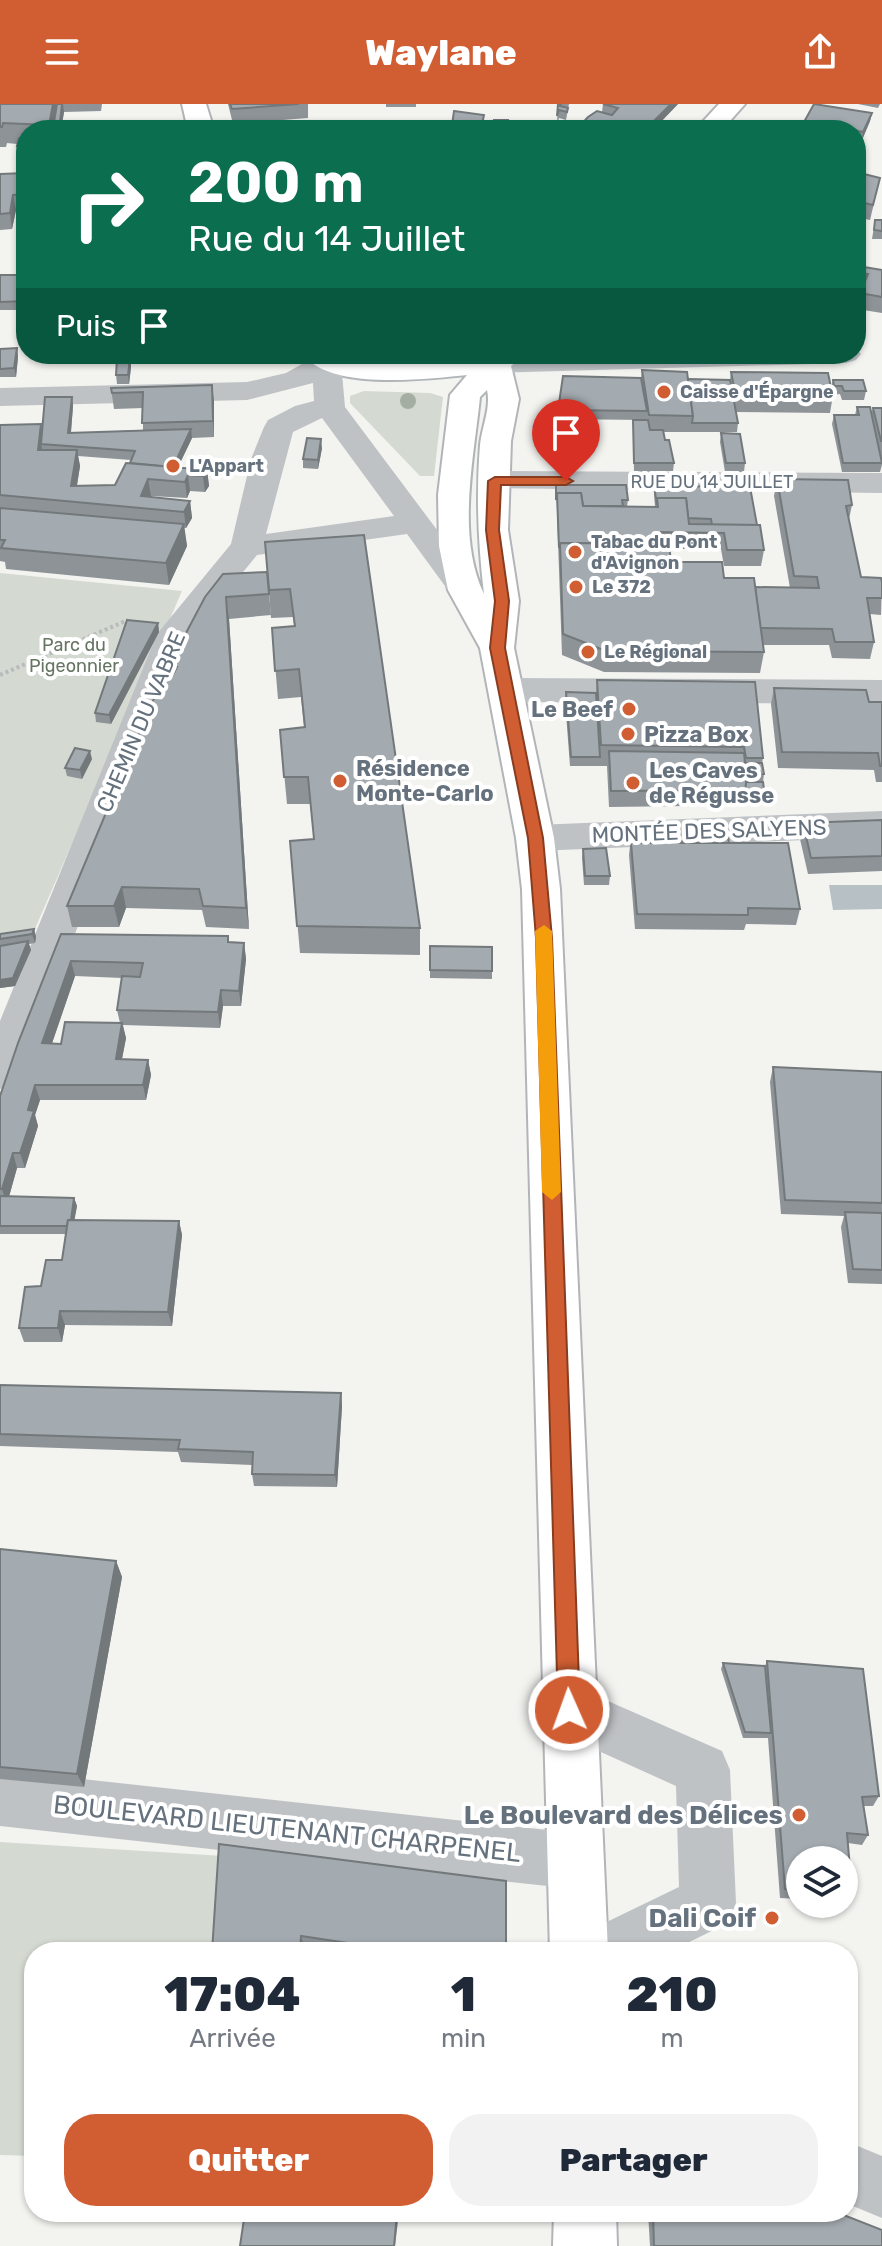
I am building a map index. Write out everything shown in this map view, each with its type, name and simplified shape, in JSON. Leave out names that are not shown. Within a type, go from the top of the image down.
[{"type":"main road","points":[[718,120],[733,104]]},
{"type":"main road","points":[[341,364],[356,369],[381,369],[430,364]]},
{"type":"main road","points":[[493,364],[465,395],[459,441],[455,546],[465,590],[497,648],[507,690],[535,838],[544,938],[579,1942]]},
{"type":"main road","points":[[497,648],[502,601],[492,530],[504,399],[500,364]]},
{"type":"main road","points":[[585,2222],[585,2246]]},
{"type":"street","points":[[0,397],[247,391],[296,380],[315,364]]},
{"type":"street","points":[[323,364],[330,408],[465,590]]},
{"type":"street","points":[[330,408],[306,412],[279,427],[247,546],[418,523]]},
{"type":"street","name":"RUE DU 14 JUILLET","points":[[495,481],[882,483]]},
{"type":"street","name":"CHEMIN DU VABRE","points":[[0,1073],[174,634],[247,546]]},
{"type":"street","points":[[507,690],[882,692]]},
{"type":"street","name":"MONTÉE DES SALYENS","points":[[535,838],[882,824]]},
{"type":"street","points":[[569,1710],[703,1770],[708,1903],[627,1942]]},
{"type":"street","name":"BOULEVARD LIEUTENANT CHARPENEL","points":[[0,1798],[575,1861]]},
{"type":"street","points":[[858,2177],[882,2187]]},
{"type":"path","points":[[0,675],[136,616]]},
{"type":"green space","points":[[364,391],[430,393],[443,397],[434,476],[420,476],[350,403],[350,396]]},
{"type":"green space","name":"Parc du Pigeonnier","points":[[0,573],[182,591],[27,947],[0,949]]},
{"type":"green space","points":[[0,1842],[223,1856],[218,1942],[24,1942],[24,2156],[0,2155]]},
{"type":"shaded area","points":[[829,885],[882,885],[882,909],[833,910]]},
{"type":"building","points":[[0,104],[53,104],[50,120],[16,120],[16,124],[3,123],[0,127]]},
{"type":"building","points":[[57,104],[62,104],[60,120],[54,120]]},
{"type":"building","points":[[230,104],[299,104],[232,109]]},
{"type":"building","points":[[558,104],[568,108],[567,112],[559,110],[557,116]]},
{"type":"building","points":[[603,104],[671,104],[655,120],[585,120],[597,111],[612,115],[618,108]]},
{"type":"building","points":[[814,104],[872,113],[866,126],[866,120],[805,120]]},
{"type":"building","points":[[454,111],[484,115],[483,120],[453,120]]},
{"type":"building","points":[[16,173],[16,195],[13,195],[10,213],[0,214],[0,174]]},
{"type":"building","points":[[866,174],[880,178],[873,205],[866,203]]},
{"type":"building","points":[[875,220],[882,220],[882,231],[874,230]]},
{"type":"building","points":[[866,267],[882,270],[882,297],[866,294]]},
{"type":"building","points":[[0,275],[16,275],[16,301],[0,302]]},
{"type":"building","points":[[16,348],[14,368],[0,369],[0,349]]},
{"type":"building","points":[[117,364],[129,364],[128,375],[116,375]]},
{"type":"building","points":[[642,370],[687,372],[693,416],[649,415]]},
{"type":"building","points":[[731,372],[828,373],[833,397],[736,396]]},
{"type":"building","points":[[563,376],[641,378],[647,411],[558,410]]},
{"type":"building","points":[[688,379],[730,380],[738,423],[692,423]]},
{"type":"building","points":[[833,380],[863,380],[866,391],[844,391],[842,386],[834,386]]},
{"type":"building","points":[[212,385],[213,421],[142,423],[143,392],[112,393],[111,388]]},
{"type":"building","points":[[45,397],[72,397],[68,433],[191,429],[173,467],[130,463],[135,451],[41,444]]},
{"type":"building","points":[[857,407],[870,407],[882,463],[843,463],[834,415],[859,415]]},
{"type":"building","points":[[873,408],[882,408],[882,441],[881,441]]},
{"type":"building","points":[[633,420],[648,420],[650,430],[663,430],[665,440],[669,440],[674,463],[634,463]]},
{"type":"building","points":[[41,424],[38,450],[77,450],[71,486],[115,485],[126,463],[207,470],[203,476],[188,475],[185,482],[148,479],[141,496],[190,501],[184,512],[0,495],[0,425]]},
{"type":"building","points":[[721,433],[740,434],[745,463],[726,463]]},
{"type":"building","points":[[307,438],[321,439],[318,460],[303,459]]},
{"type":"building","points":[[216,461],[227,461],[224,468],[214,467]]},
{"type":"building","points":[[777,479],[848,480],[852,505],[846,506],[861,577],[881,578],[882,582],[882,598],[867,598],[874,642],[835,642],[832,629],[760,628],[755,587],[819,588],[817,577],[794,576]]},
{"type":"building","points":[[556,485],[626,485],[628,500],[622,500],[623,506],[583,506],[581,493],[557,493],[556,500]]},
{"type":"building","points":[[654,486],[750,487],[757,525],[712,525],[711,519],[688,518],[686,498],[657,498],[657,505]]},
{"type":"building","points":[[557,493],[581,493],[583,506],[658,507],[657,498],[686,498],[689,524],[760,525],[764,550],[727,550],[724,533],[657,532],[658,544],[560,543],[559,548]]},
{"type":"building","points":[[0,508],[184,524],[166,563],[1,548],[5,540],[0,540]]},
{"type":"building","name":"Résidence Monte-Carlo","points":[[364,535],[420,928],[297,926],[290,841],[314,839],[308,777],[284,777],[280,730],[305,727],[299,669],[275,671],[272,628],[295,626],[290,589],[269,590],[265,542]]},
{"type":"building","points":[[560,543],[669,544],[671,562],[722,562],[724,578],[754,578],[764,652],[606,651],[563,634]]},
{"type":"building","points":[[267,572],[269,594],[226,597],[246,908],[203,906],[199,889],[122,887],[114,906],[67,906],[165,672],[174,673],[177,667],[168,667],[205,597],[223,574]]},
{"type":"building","points":[[127,620],[158,623],[109,715],[95,713]]},
{"type":"building","points":[[597,680],[755,682],[763,758],[746,758],[744,747],[601,745]]},
{"type":"building","points":[[774,688],[866,690],[869,702],[882,702],[882,766],[878,753],[782,752]]},
{"type":"building","points":[[566,692],[596,693],[600,757],[571,757]]},
{"type":"building","points":[[75,748],[90,751],[80,770],[65,768]]},
{"type":"building","points":[[609,751],[744,753],[745,763],[762,763],[764,774],[746,775],[746,790],[611,791]]},
{"type":"building","points":[[746,782],[763,782],[765,796],[745,797]]},
{"type":"building","points":[[882,820],[882,856],[811,858],[803,823]]},
{"type":"building","points":[[728,837],[729,843],[655,843]]},
{"type":"building","points":[[631,843],[788,843],[800,909],[748,908],[748,915],[637,914]]},
{"type":"building","points":[[606,848],[610,876],[585,876],[583,849]]},
{"type":"building","points":[[34,929],[32,934],[0,939],[0,934]]},
{"type":"building","points":[[61,934],[228,936],[228,942],[244,943],[239,991],[221,990],[218,1012],[117,1010],[122,976],[140,977],[143,963],[71,961],[42,1043],[61,1044],[65,1022],[122,1023],[116,1059],[148,1060],[143,1085],[35,1085],[28,1110],[34,1111],[20,1153],[13,1153],[0,1189],[0,1096]]},
{"type":"building","points":[[28,941],[13,978],[0,980],[0,946]]},
{"type":"building","points":[[430,946],[492,947],[492,971],[430,970]]},
{"type":"building","points":[[773,1067],[882,1072],[882,1203],[785,1200]]},
{"type":"building","points":[[0,1196],[74,1198],[71,1220],[68,1220],[67,1226],[0,1226]]},
{"type":"building","points":[[845,1212],[882,1213],[882,1270],[853,1269]]},
{"type":"building","points":[[68,1220],[179,1221],[168,1312],[60,1311],[58,1328],[19,1328],[25,1287],[41,1286],[46,1260],[62,1260]]},
{"type":"building","points":[[0,1385],[341,1393],[335,1475],[252,1474],[253,1452],[178,1449],[180,1440],[0,1434]]},
{"type":"building","points":[[0,1549],[116,1561],[77,1774],[0,1767]]},
{"type":"building","points":[[767,1661],[863,1669],[879,1796],[862,1797],[868,1835],[847,1833],[848,1846],[786,1846],[785,1889]]},
{"type":"building","points":[[723,1663],[765,1666],[771,1733],[745,1732]]},
{"type":"building","points":[[219,1844],[506,1881],[506,1942],[341,1942],[301,1936],[301,1942],[213,1942]]},
{"type":"building","points":[[858,2221],[882,2230],[882,2246],[654,2246],[653,2222]]},
{"type":"building","points":[[244,2222],[396,2222],[394,2246],[240,2246]]},
{"type":"slow traffic","points":[[544,931],[552,1192]]},
{"type":"place","name":"Caisse d'Épargne","points":[[664,392]]},
{"type":"place","name":"L'Appart","points":[[173,466]]},
{"type":"place","name":"Tabac du Pont d'Avignon","points":[[575,552]]},
{"type":"place","name":"Le 372","points":[[576,587]]},
{"type":"place","name":"Le Régional","points":[[588,652]]},
{"type":"place","name":"Le Beef","points":[[629,709]]},
{"type":"place","name":"Pizza Box","points":[[628,734]]},
{"type":"place","name":"Résidence Monte-Carlo","points":[[340,781]]},
{"type":"place","name":"Les Caves de Régusse","points":[[633,783]]},
{"type":"place","name":"Le Boulevard des Délices","points":[[799,1815]]},
{"type":"place","name":"Dali Coif","points":[[772,1918]]},
{"type":"route","points":[[566,481],[495,481],[492,530],[502,601],[497,648],[535,838],[541,889],[569,1710]]}]
